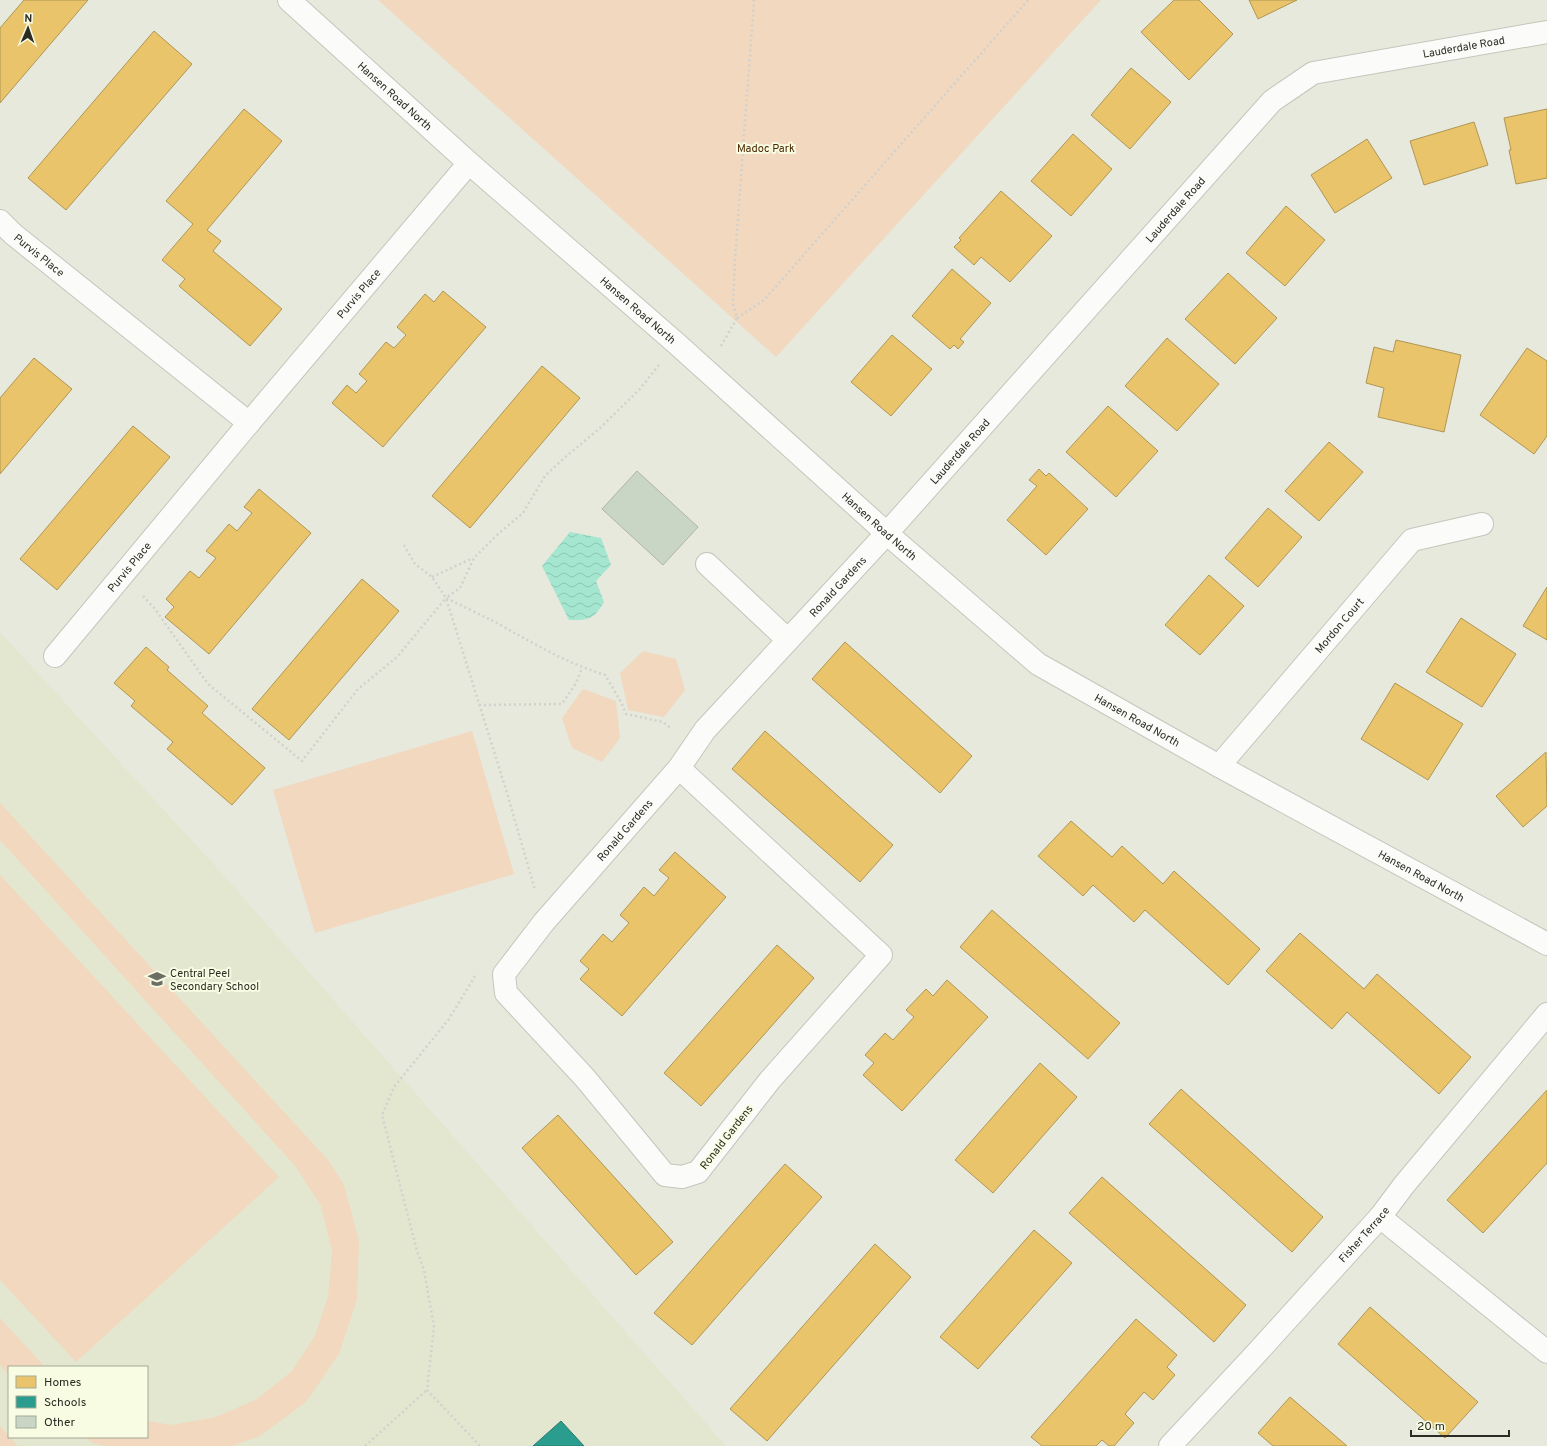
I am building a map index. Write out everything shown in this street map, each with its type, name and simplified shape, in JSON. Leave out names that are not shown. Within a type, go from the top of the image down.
[{"type":"street","name":"Hansen Road North","points":[[289,0],[469,164],[707,370],[887,533],[1038,664],[1219,766],[1547,944]]},
{"type":"street","name":"Lauderdale Road","points":[[887,533],[1272,100],[1313,73],[1547,32]]},
{"type":"street","name":"Purvis Place","points":[[55,656],[249,423],[469,164]]},
{"type":"street","name":"Purvis Place","points":[[0,220],[13,234],[249,423]]},
{"type":"street","name":"Mordon Court","points":[[1219,766],[1412,540],[1482,524]]},
{"type":"street","name":"Ronald Gardens","points":[[679,768],[881,955],[770,1080],[698,1172],[682,1177],[665,1175],[585,1078],[506,993],[504,974],[544,922],[679,768],[695,744],[721,713],[887,533]]},
{"type":"street","points":[[707,564],[788,640]]},
{"type":"street","name":"Fisher Terrace","points":[[1170,1446],[1380,1217],[1404,1185],[1547,1014]]},
{"type":"street","points":[[1380,1217],[1547,1352]]},
{"type":"path","points":[[737,318],[733,304],[735,259],[754,0]]},
{"type":"path","points":[[707,370],[737,318],[764,300],[1028,0]]},
{"type":"path","points":[[432,578],[474,558],[498,534],[523,513],[545,476],[639,390],[677,344]]},
{"type":"path","points":[[404,545],[415,564],[432,578],[446,598],[507,793],[544,922]]},
{"type":"path","points":[[123,574],[155,609],[208,684],[302,761],[358,689],[397,658],[446,598],[460,588],[474,558]]},
{"type":"path","points":[[446,598],[494,622],[532,644],[582,668],[605,675],[621,702],[626,714],[663,722],[695,744]]},
{"type":"path","points":[[479,705],[562,704],[576,683],[582,668]]},
{"type":"path","points":[[365,1446],[427,1390],[434,1327],[424,1270],[417,1251],[382,1115],[394,1087],[449,1019],[482,964],[504,974]]},
{"type":"path","points":[[427,1390],[480,1446]]},
{"type":"shaded area","name":"Central Peel Secondary School","points":[[0,632],[219,870],[726,1446],[0,1446]]},
{"type":"green space","name":"Madoc Park","points":[[378,0],[1101,0],[776,357]]},
{"type":"green space","points":[[643,651],[676,659],[685,690],[664,717],[628,710],[620,673]]},
{"type":"green space","points":[[583,689],[616,701],[620,738],[602,762],[572,748],[562,718]]},
{"type":"green space","points":[[472,731],[514,874],[315,933],[273,790]]},
{"type":"green space","points":[[0,803],[329,1161],[344,1185],[359,1241],[357,1299],[339,1354],[306,1402],[260,1436],[232,1446],[105,1446],[93,1443],[86,1438],[148,1438],[148,1421],[172,1425],[216,1417],[257,1399],[292,1371],[315,1336],[328,1297],[332,1251],[321,1206],[296,1167],[0,840]]},
{"type":"green space","points":[[0,875],[279,1177],[76,1362],[0,1280]]},
{"type":"green space","points":[[0,1318],[44,1366],[8,1366],[8,1374],[0,1365]]},
{"type":"green space","points":[[0,1426],[8,1435],[8,1438],[11,1438],[18,1446],[0,1446]]},
{"type":"water","points":[[570,532],[601,538],[611,565],[596,581],[604,602],[594,616],[582,620],[569,620],[542,566]]},
{"type":"building: Homes","points":[[24,0],[88,0],[0,103],[0,28]]},
{"type":"building: Homes","points":[[1174,0],[1199,0],[1233,34],[1189,80],[1141,32]]},
{"type":"building: Homes","points":[[1249,0],[1297,0],[1258,19]]},
{"type":"building: Homes","points":[[154,31],[192,64],[66,210],[28,178]]},
{"type":"building: Homes","points":[[1131,68],[1171,102],[1130,149],[1091,115]]},
{"type":"building: Homes","points":[[244,109],[282,141],[207,230],[221,241],[213,251],[282,309],[250,346],[179,286],[185,279],[162,260],[193,224],[166,201]]},
{"type":"building: Homes","points":[[1547,109],[1547,178],[1516,184],[1504,118]]},
{"type":"building: Homes","points":[[1474,122],[1488,165],[1424,185],[1410,141]]},
{"type":"building: Homes","points":[[1073,134],[1112,169],[1071,216],[1031,181]]},
{"type":"building: Homes","points":[[1367,139],[1392,178],[1335,213],[1311,175]]},
{"type":"building: Homes","points":[[1001,191],[1052,236],[1010,282],[981,257],[974,265],[954,247],[961,240],[959,238]]},
{"type":"building: Homes","points":[[1286,206],[1325,240],[1285,286],[1246,253]]},
{"type":"building: Homes","points":[[952,269],[991,303],[960,339],[964,342],[958,349],[954,345],[950,349],[912,316]]},
{"type":"building: Homes","points":[[1228,273],[1277,318],[1235,364],[1185,319]]},
{"type":"building: Homes","points":[[443,291],[486,327],[383,447],[332,403],[347,385],[356,393],[367,381],[359,374],[386,342],[394,348],[406,335],[397,327],[425,294],[434,302]]},
{"type":"building: Homes","points":[[892,335],[932,369],[891,416],[851,382]]},
{"type":"building: Homes","points":[[1167,338],[1219,384],[1177,431],[1125,386]]},
{"type":"building: Homes","points":[[1396,340],[1461,355],[1444,432],[1378,417],[1384,388],[1366,383],[1374,347],[1393,352]]},
{"type":"building: Homes","points":[[1527,348],[1547,361],[1547,436],[1534,454],[1480,415]]},
{"type":"building: Homes","points":[[34,358],[72,389],[0,474],[0,398]]},
{"type":"building: Homes","points":[[542,366],[580,398],[470,528],[432,496]]},
{"type":"building: Homes","points":[[1108,406],[1158,451],[1116,497],[1066,452]]},
{"type":"building: Homes","points":[[133,426],[170,457],[57,590],[20,559]]},
{"type":"building: Homes","points":[[1329,442],[1363,472],[1319,521],[1285,491]]},
{"type":"building: Homes","points":[[1039,469],[1046,476],[1049,473],[1088,509],[1046,555],[1007,520],[1037,486],[1029,480]]},
{"type":"building: Homes","points":[[259,489],[311,533],[209,654],[165,617],[174,607],[166,599],[190,571],[199,578],[216,558],[206,551],[229,524],[237,531],[252,513],[244,507]]},
{"type":"building: Homes","points":[[1268,508],[1302,537],[1258,587],[1225,558]]},
{"type":"building: Homes","points":[[1209,575],[1244,606],[1200,655],[1165,625]]},
{"type":"building: Homes","points":[[362,579],[399,611],[289,740],[252,709]]},
{"type":"building: Homes","points":[[1547,587],[1547,640],[1523,626]]},
{"type":"building: Homes","points":[[1461,618],[1516,654],[1482,707],[1426,672]]},
{"type":"building: Homes","points":[[845,642],[972,756],[940,793],[812,679]]},
{"type":"building: Homes","points":[[146,647],[169,667],[167,670],[208,706],[202,713],[265,768],[232,805],[167,749],[173,742],[131,706],[135,701],[114,683]]},
{"type":"building: Homes","points":[[1395,683],[1463,724],[1428,780],[1361,739]]},
{"type":"building: Homes","points":[[765,731],[893,845],[860,882],[732,769]]},
{"type":"building: Homes","points":[[1546,752],[1547,806],[1523,827],[1496,796]]},
{"type":"building: Homes","points":[[1071,821],[1112,857],[1122,846],[1163,884],[1174,871],[1260,949],[1228,985],[1145,910],[1134,922],[1093,885],[1083,896],[1038,856]]},
{"type":"building: Homes","points":[[675,852],[726,897],[622,1016],[580,979],[589,969],[580,961],[603,934],[612,942],[629,923],[620,915],[644,887],[654,896],[669,878],[659,870]]},
{"type":"building: Homes","points":[[992,910],[1120,1023],[1088,1059],[960,947]]},
{"type":"building: Homes","points":[[1300,933],[1364,989],[1377,974],[1471,1057],[1439,1094],[1347,1012],[1332,1029],[1266,971]]},
{"type":"building: Homes","points":[[777,945],[814,978],[701,1106],[664,1073]]},
{"type":"building: Homes","points":[[947,980],[988,1017],[902,1111],[863,1075],[874,1063],[865,1055],[885,1033],[893,1040],[914,1017],[906,1010],[926,989],[933,996]]},
{"type":"building: Homes","points":[[1040,1063],[1077,1097],[993,1193],[955,1160]]},
{"type":"building: Homes","points":[[1181,1089],[1323,1217],[1292,1252],[1149,1124]]},
{"type":"building: Homes","points":[[1547,1090],[1547,1163],[1483,1233],[1447,1200]]},
{"type":"building: Homes","points":[[558,1115],[673,1242],[636,1275],[522,1148]]},
{"type":"building: Homes","points":[[785,1164],[822,1197],[692,1345],[654,1313]]},
{"type":"building: Homes","points":[[1102,1177],[1246,1305],[1214,1342],[1069,1213]]},
{"type":"building: Homes","points":[[1034,1230],[1072,1263],[978,1369],[940,1337]]},
{"type":"building: Homes","points":[[875,1244],[911,1277],[767,1441],[730,1409]]},
{"type":"building: Homes","points":[[1370,1307],[1478,1402],[1445,1438],[1338,1344]]},
{"type":"building: Homes","points":[[1136,1319],[1177,1355],[1167,1367],[1175,1375],[1153,1400],[1144,1392],[1125,1414],[1134,1423],[1114,1446],[1109,1446],[1102,1440],[1096,1446],[1042,1446],[1031,1437]]},
{"type":"building: Homes","points":[[1290,1397],[1347,1446],[1273,1446],[1258,1433]]},
{"type":"building: Schools","points":[[561,1421],[584,1446],[533,1446]]},
{"type":"building: Other","points":[[637,471],[698,527],[663,565],[602,509]]},
{"type":"place","name":"Central Peel Secondary School","points":[[157,979]]}]
